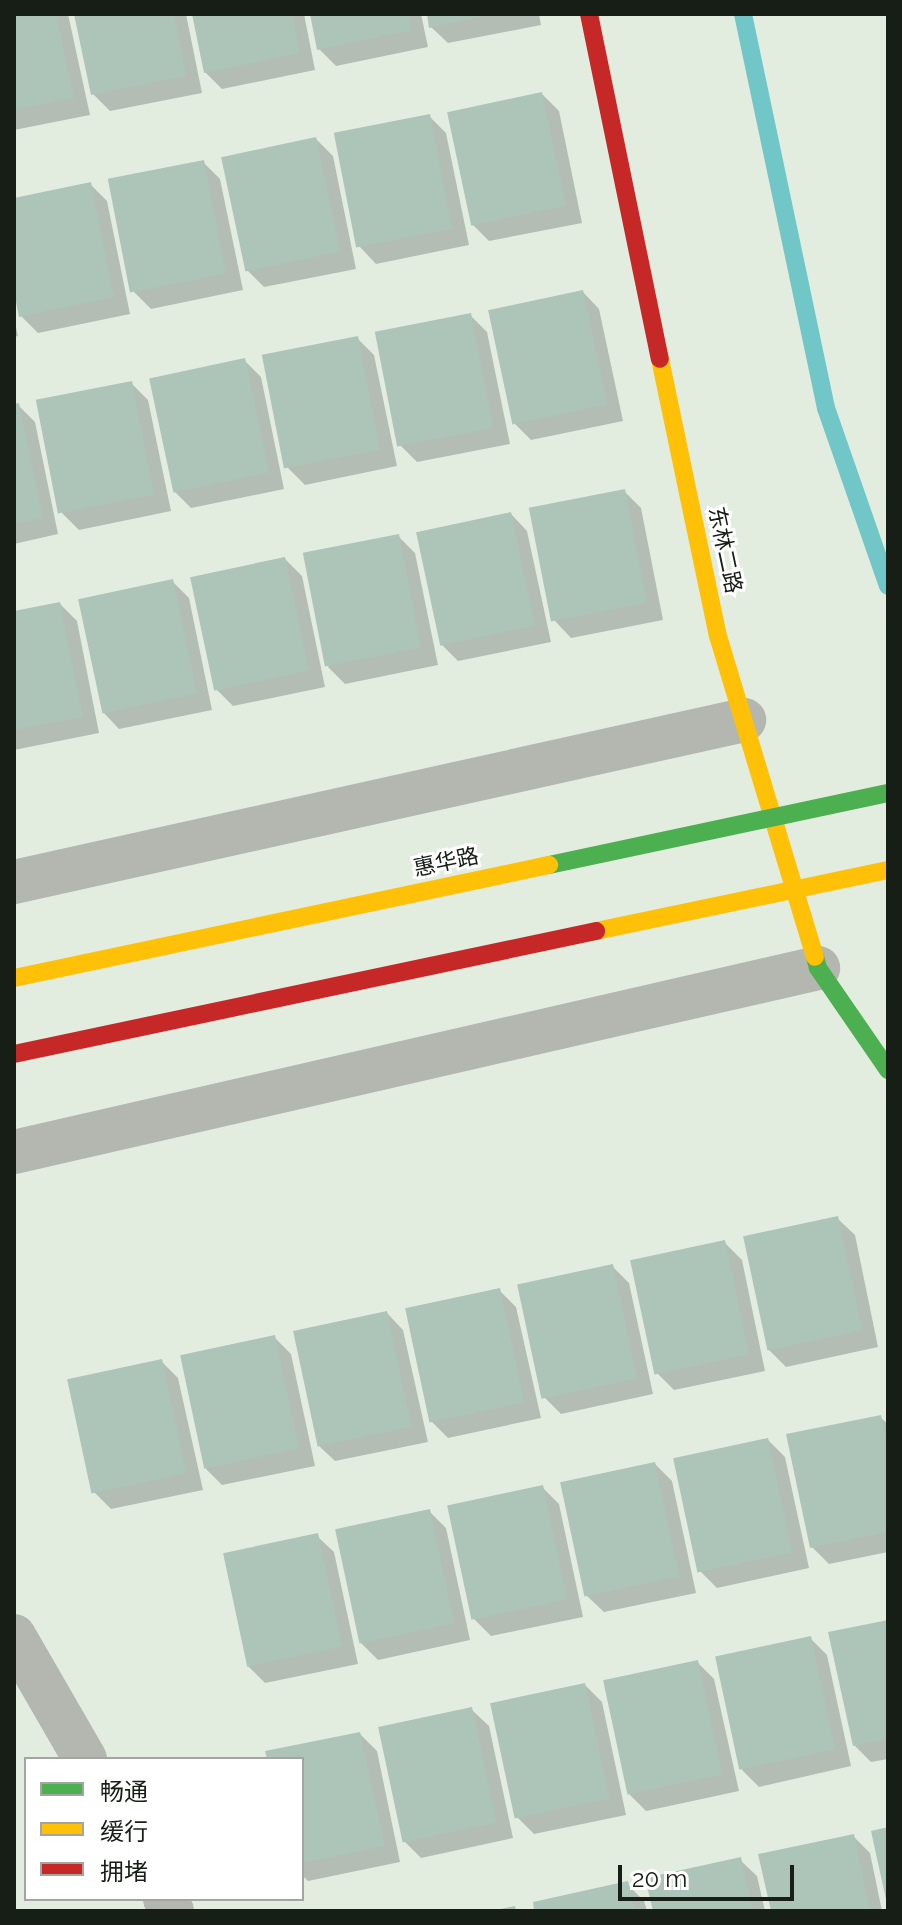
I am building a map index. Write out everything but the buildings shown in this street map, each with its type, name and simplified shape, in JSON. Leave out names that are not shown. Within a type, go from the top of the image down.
[{"type":"main road","name":"东林二路","points":[[589,14],[718,636],[818,968],[888,1070]]},
{"type":"main road","name":"惠华路","points":[[14,978],[888,793]]},
{"type":"main road","points":[[14,1054],[888,870]]},
{"type":"street","points":[[14,882],[744,720]]},
{"type":"street","points":[[14,1152],[818,968]]},
{"type":"street","points":[[14,1636],[84,1757]]},
{"type":"waterway","points":[[743,14],[826,408],[888,586]]},
{"type":"traffic: fast","points":[[549,865],[888,793]]},
{"type":"traffic: fast","points":[[815,957],[818,968],[888,1070]]},
{"type":"traffic: slow","points":[[660,359],[718,636],[815,957]]},
{"type":"traffic: slow","points":[[14,978],[549,865]]},
{"type":"traffic: slow","points":[[596,931],[888,870]]},
{"type":"traffic: jam","points":[[589,14],[660,359]]},
{"type":"traffic: jam","points":[[14,1054],[596,931]]}]
